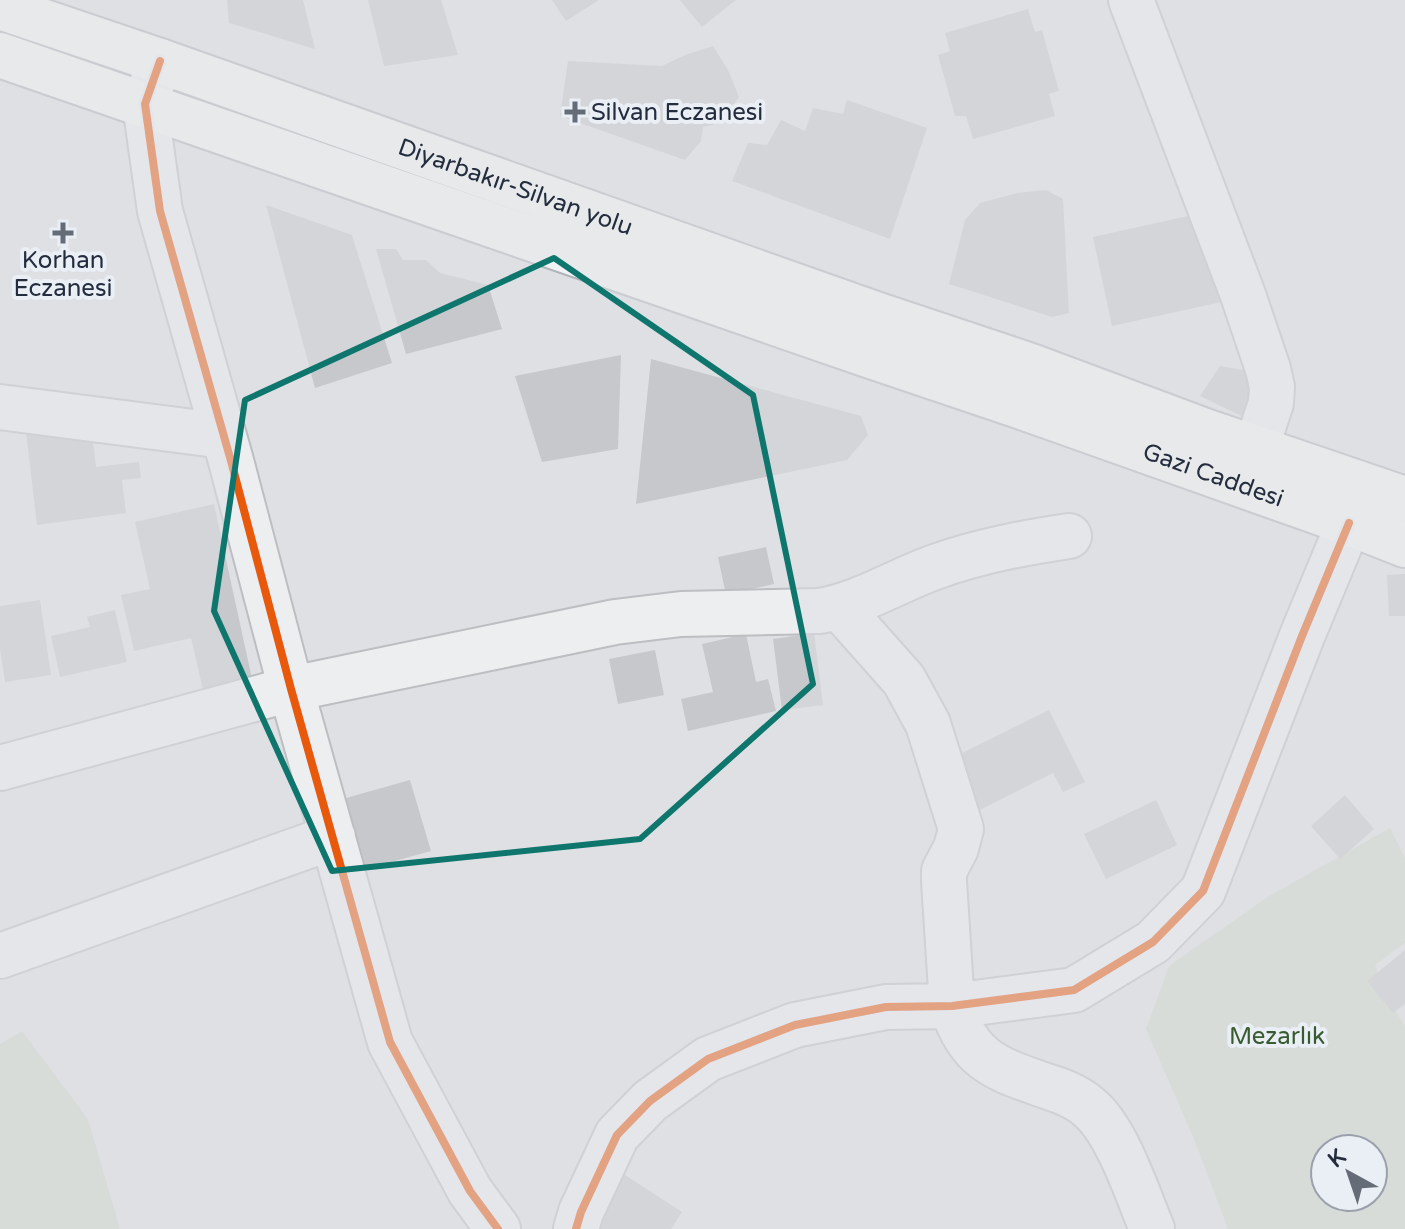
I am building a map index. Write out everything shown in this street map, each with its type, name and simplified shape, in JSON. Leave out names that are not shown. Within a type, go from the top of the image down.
[{"type":"highway","name":"Diyarbakır-Silvan yolu","points":[[0,7],[68,15],[160,61],[878,315],[1027,387]]},
{"type":"highway","name":"Diyarbakır-Silvan yolu","points":[[0,55],[865,354],[1027,387]]},
{"type":"highway","name":"Gazi Caddesi","points":[[1027,387],[1256,448],[1405,499]]},
{"type":"highway","name":"Gazi Caddesi","points":[[1027,387],[1405,545]]},
{"type":"street","points":[[1131,0],[1268,369],[1272,387],[1271,403],[1256,448]]},
{"type":"street","points":[[160,61],[145,104],[160,211],[390,1042],[470,1191],[498,1229]]},
{"type":"street","points":[[0,407],[224,436]]},
{"type":"street","points":[[576,1229],[617,1135],[650,1101],[708,1059],[795,1025],[886,1007],[952,1006],[1074,990],[1153,942],[1203,891],[1349,523]]},
{"type":"street","points":[[0,768],[291,689],[615,622],[681,614],[840,608],[933,567],[1020,543],[1069,536]]},
{"type":"street","points":[[840,608],[889,660],[917,701],[928,724],[961,829],[956,848],[944,871],[952,1006],[957,1023],[965,1038],[987,1062],[1001,1070],[1065,1092],[1079,1099],[1097,1116],[1112,1137],[1152,1229]]},
{"type":"street","points":[[0,956],[333,837]]},
{"type":"highlighted area","points":[[554,258],[753,395],[813,684],[640,839],[332,871],[214,611],[245,400]]},
{"type":"green space","name":"Mezarlık","points":[[1390,828],[1405,858],[1405,943],[1375,965],[1389,1001],[1405,1026],[1405,1229],[1228,1229],[1196,1144],[1146,1029],[1169,966],[1269,896]]},
{"type":"green space","points":[[22,1031],[88,1119],[120,1229],[0,1229],[0,1044]]},
{"type":"building","points":[[227,0],[303,0],[315,49],[229,23]]},
{"type":"building","points":[[368,0],[441,0],[458,55],[384,66]]},
{"type":"building","points":[[552,0],[599,0],[566,21]]},
{"type":"building","points":[[680,0],[736,0],[702,27]]},
{"type":"building","points":[[1028,9],[1035,32],[1042,30],[1059,91],[1049,94],[1055,116],[973,139],[966,116],[955,116],[938,55],[950,51],[945,33]]},
{"type":"building","points":[[713,46],[728,70],[739,97],[720,123],[703,127],[701,141],[685,160],[560,116],[568,61],[662,66]]},
{"type":"building","points":[[847,100],[927,128],[890,239],[732,181],[748,143],[767,145],[781,120],[805,131],[813,108],[843,114]]},
{"type":"building","points":[[1046,190],[1063,199],[1069,313],[1052,317],[949,284],[965,220],[980,203],[1017,193]]},
{"type":"building","points":[[266,205],[352,235],[392,363],[315,388]]},
{"type":"building","points":[[1206,212],[1226,301],[1112,326],[1093,237]]},
{"type":"building","points":[[376,249],[396,249],[403,260],[426,260],[440,273],[488,285],[502,329],[406,354]]},
{"type":"building","points":[[621,355],[618,449],[542,462],[515,376]]},
{"type":"building","points":[[651,359],[861,416],[868,435],[847,460],[636,504]]},
{"type":"building","points":[[1220,366],[1255,372],[1256,423],[1200,396]]},
{"type":"building","points":[[91,424],[96,467],[139,462],[141,478],[122,480],[126,513],[37,525],[26,432]]},
{"type":"building","points":[[214,504],[252,679],[203,690],[191,638],[134,651],[121,595],[150,589],[135,522]]},
{"type":"building","points":[[766,547],[774,584],[726,595],[718,557]]},
{"type":"building","points":[[1405,574],[1405,616],[1389,616],[1387,575]]},
{"type":"building","points":[[40,600],[51,675],[5,682],[0,649],[0,606]]},
{"type":"building","points":[[115,610],[127,662],[60,677],[51,636],[90,627],[87,617]]},
{"type":"building","points":[[814,633],[823,705],[782,710],[773,639]]},
{"type":"building","points":[[746,634],[756,682],[768,679],[776,711],[688,731],[681,699],[713,692],[702,644]]},
{"type":"building","points":[[655,650],[664,695],[618,704],[609,659]]},
{"type":"building","points":[[1049,710],[1085,782],[1063,792],[1053,773],[968,816],[942,763]]},
{"type":"building","points":[[410,780],[431,851],[366,869],[346,798]]},
{"type":"building","points":[[1345,795],[1374,829],[1340,859],[1311,826]]},
{"type":"building","points":[[1156,800],[1177,845],[1106,879],[1084,834]]},
{"type":"building","points":[[1405,950],[1405,1004],[1393,1013],[1367,981]]},
{"type":"building","points":[[625,1175],[682,1212],[671,1229],[591,1229]]},
{"type":"cycle path","points":[[160,61],[145,104],[160,211],[390,1042],[470,1191],[498,1229]]},
{"type":"cycle path","points":[[576,1229],[617,1135],[650,1101],[708,1059],[795,1025],[886,1007],[952,1006],[1074,990],[1153,942],[1203,891],[1349,523]]},
{"type":"place","name":"Silvan Eczanesi","points":[[575,112]]},
{"type":"place","name":"Korhan Eczanesi","points":[[63,233]]}]
